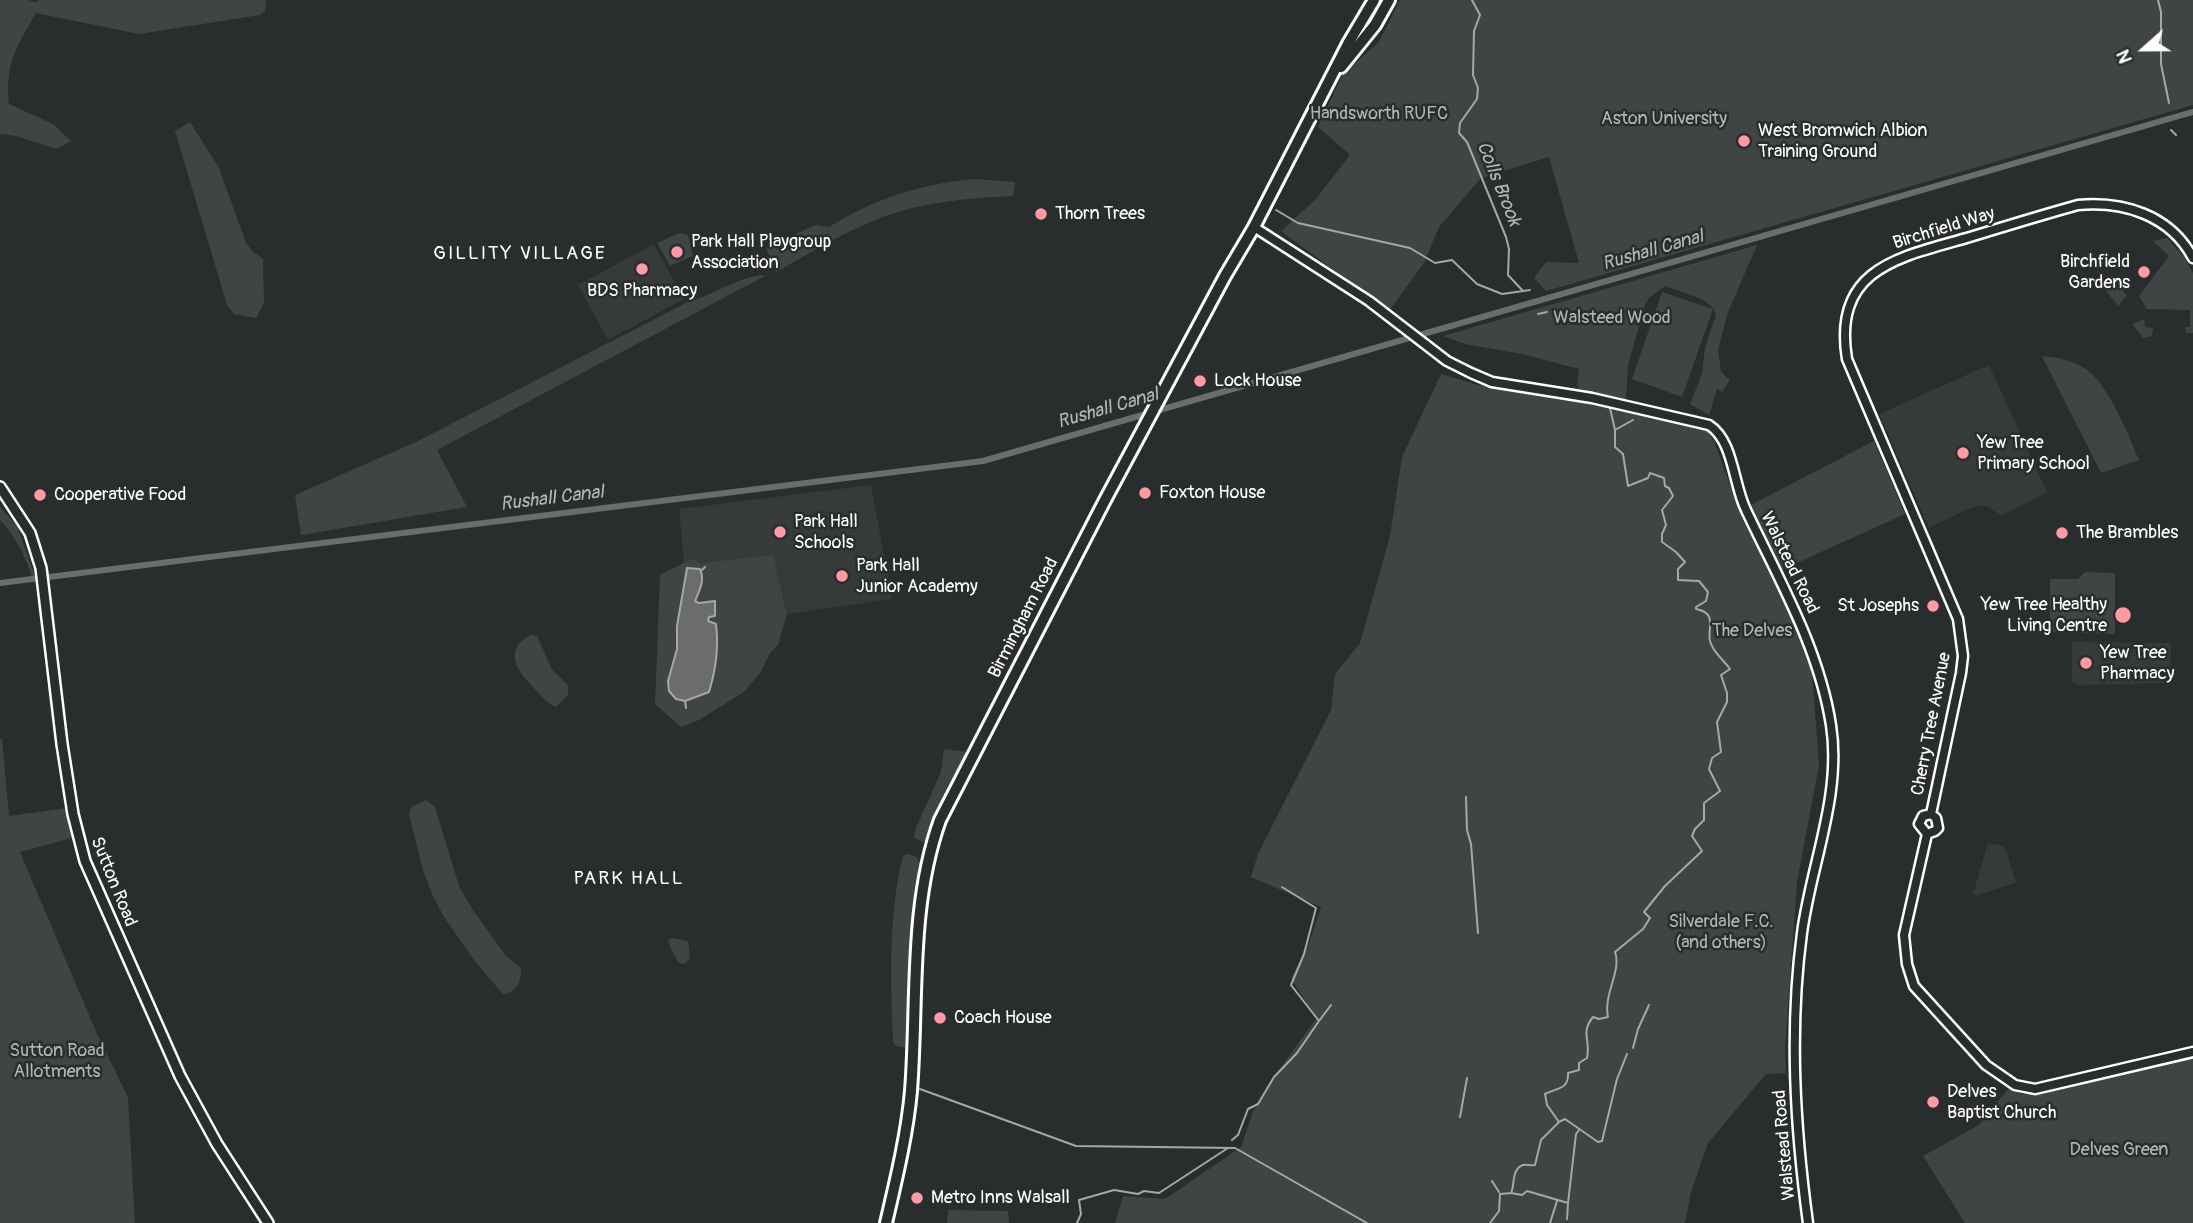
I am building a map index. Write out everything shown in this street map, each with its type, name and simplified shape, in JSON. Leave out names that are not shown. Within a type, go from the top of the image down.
[{"type":"highway","name":"Birmingham Road","points":[[1334,74],[1359,46],[1389,0]]},
{"type":"highway","name":"Birmingham Road","points":[[886,1223],[910,1094],[918,933],[925,873],[940,820],[1160,398],[1254,227],[1371,4]]},
{"type":"highway","points":[[1371,4],[1383,12]]},
{"type":"main road","name":"Sutton Road","points":[[0,487],[30,533],[41,568],[71,802],[85,861],[180,1076],[217,1144],[268,1223]]},
{"type":"street","name":"Birchfield Way","points":[[1962,640],[1958,618],[1943,579],[1847,359],[1845,326],[1853,298],[1872,274],[1900,257],[2078,205],[2120,205],[2144,213],[2173,232],[2193,258]]},
{"type":"street","name":"Walstead Road","points":[[1254,227],[1369,301],[1447,361],[1492,382],[1592,398],[1709,425],[1721,436],[1743,505],[1808,641],[1821,680],[1831,726],[1833,747],[1830,794],[1810,883],[1796,984],[1794,1048],[1797,1124],[1808,1223]]},
{"type":"street","name":"Cherry Tree Avenue","points":[[1962,640],[1961,673],[1931,814],[1937,818],[1938,828],[1927,834],[1904,935],[1914,986],[1986,1065],[2015,1085],[2035,1089],[2193,1052]]},
{"type":"shaded area","points":[[654,244],[684,299],[608,340],[578,285]]},
{"type":"shaded area","name":"Yew Tree Primary School","points":[[1989,365],[2047,492],[2001,516],[1988,506],[1979,506],[1929,528],[1879,414]]},
{"type":"shaded area","name":"Park Hall Schools","points":[[871,485],[892,599],[787,614],[773,556],[701,563],[693,558],[684,562],[679,509]]},
{"type":"shaded area","points":[[687,568],[700,569],[702,577],[695,601],[715,601],[715,616],[709,617],[708,621],[716,624],[717,642],[709,692],[685,701],[676,699],[669,691],[668,681],[677,649],[677,626]]},
{"type":"shaded area","points":[[2072,642],[2171,643],[2170,683],[2077,685],[2072,681]]},
{"type":"shaded area","points":[[1988,843],[2003,846],[2006,850],[2016,883],[1973,894]]},
{"type":"green space","points":[[0,0],[266,0],[265,11],[260,15],[139,34],[36,13],[11,66],[9,104],[53,124],[71,141],[57,149],[16,136],[0,134]]},
{"type":"green space","name":"Aston University","points":[[1400,0],[2193,0],[2193,105],[1546,291],[1534,278],[1546,262],[1579,263],[1549,157],[1481,178],[1439,227],[1424,263],[1389,311],[1281,231],[1316,199],[1350,155],[1318,127],[1343,74],[1379,42]]},
{"type":"green space","points":[[190,122],[219,168],[246,243],[263,259],[264,303],[256,318],[234,314],[227,305],[175,131]]},
{"type":"green space","points":[[975,179],[1015,182],[1013,196],[957,200],[901,211],[854,229],[776,272],[766,248],[815,225],[829,227],[864,208],[899,194]]},
{"type":"green space","points":[[679,233],[688,235],[693,256],[670,266],[657,243]]},
{"type":"green space","points":[[2167,238],[2184,257],[2193,273],[2193,333],[2186,333],[2185,327],[2190,327],[2190,310],[2147,309],[2139,296],[2169,256],[2153,241]]},
{"type":"green space","name":"Walsteed Wood","points":[[1757,245],[1728,312],[1718,350],[1721,372],[1730,380],[1722,392],[1717,389],[1709,415],[1690,404],[1702,374],[1705,348],[1716,315],[1714,309],[1702,299],[1665,286],[1649,298],[1645,305],[1628,365],[1626,400],[1577,388],[1579,369],[1522,354],[1465,344],[1443,336]]},
{"type":"green space","points":[[760,275],[765,276],[437,450],[467,507],[301,535],[295,495],[416,442],[686,303]]},
{"type":"green space","points":[[2120,282],[2126,286],[2123,292],[2127,295],[2118,306],[2106,291]]},
{"type":"green space","points":[[1662,292],[1713,309],[1682,397],[1632,379]]},
{"type":"green space","points":[[2144,319],[2145,327],[2153,328],[2152,336],[2143,338],[2132,324]]},
{"type":"green space","points":[[2042,356],[2068,361],[2092,374],[2113,403],[2139,460],[2101,473]]},
{"type":"green space","points":[[1441,374],[1478,385],[1610,408],[1697,427],[1707,431],[1714,441],[1740,513],[1811,659],[1819,765],[1797,882],[1785,1048],[1786,1073],[1766,1074],[1708,1143],[1691,1192],[1685,1223],[1115,1223],[1123,1196],[1165,1199],[1241,1147],[1253,1112],[1274,1077],[1316,1019],[1291,978],[1307,949],[1321,907],[1251,877],[1258,854],[1331,710],[1335,674],[1360,643],[1390,536],[1402,457]]},
{"type":"green space","points":[[1874,441],[1905,514],[1777,572],[1747,507]]},
{"type":"green space","points":[[0,507],[17,526],[35,576],[32,577],[19,546],[0,520]]},
{"type":"green space","points":[[773,555],[787,614],[778,645],[744,692],[699,720],[681,727],[655,704],[660,575],[693,558],[701,563]]},
{"type":"green space","points":[[2085,572],[2115,573],[2115,634],[2050,632],[2050,579],[2078,579]]},
{"type":"green space","points":[[531,635],[537,636],[552,670],[568,685],[568,695],[556,707],[544,699],[515,661],[517,647]]},
{"type":"green space","name":"Sutton Road Allotments","points":[[0,739],[9,816],[67,808],[72,838],[20,852],[97,1034],[128,1097],[135,1223],[0,1223]]},
{"type":"green space","points":[[944,749],[968,752],[947,788],[927,840],[923,842],[914,838],[915,830],[941,772]]},
{"type":"green space","points":[[426,800],[435,807],[459,886],[506,956],[521,968],[517,986],[508,993],[503,994],[477,964],[444,917],[433,896],[423,870],[409,814],[411,807]]},
{"type":"green space","points":[[904,855],[916,857],[921,864],[912,922],[908,1048],[895,1046],[893,1041],[891,967],[896,892],[902,860]]},
{"type":"green space","points":[[672,938],[688,941],[690,958],[685,964],[679,963],[671,948],[668,941]]},
{"type":"green space","name":"Delves Green","points":[[2193,1055],[2193,1223],[1965,1223],[1923,1156],[1979,1125],[2009,1088],[2022,1094],[2043,1094]]},
{"type":"green space","points":[[948,1210],[1008,1211],[1009,1223],[947,1223]]},
{"type":"waterway","name":"Colls Brook","points":[[1472,0],[1480,15],[1474,31],[1473,75],[1478,88],[1477,99],[1460,123],[1459,133],[1467,142],[1506,237],[1509,249],[1508,275],[1523,291]]},
{"type":"waterway","points":[[2158,0],[2161,12],[2161,64],[2169,103]]},
{"type":"waterway","name":"Rushall Canal","points":[[0,583],[983,461],[2193,112]]},
{"type":"waterway","points":[[2171,130],[2176,135]]},
{"type":"waterway","points":[[1276,210],[1298,223],[1410,248],[1435,263],[1452,260],[1477,284],[1502,294],[1530,290]]},
{"type":"waterway","name":"Colls Brook","points":[[1538,314],[1547,312]]},
{"type":"waterway","name":"Colls Brook","points":[[1490,1223],[1499,1211],[1500,1194],[1511,1193],[1519,1167],[1535,1165],[1541,1140],[1559,1122],[1547,1105],[1545,1094],[1564,1086],[1568,1073],[1579,1070],[1579,1063],[1587,1058],[1586,1032],[1593,1017],[1608,1017],[1608,1000],[1617,959],[1615,952],[1643,929],[1650,918],[1644,912],[1665,886],[1702,851],[1692,836],[1704,820],[1704,803],[1720,791],[1709,769],[1712,758],[1721,752],[1717,722],[1727,702],[1721,675],[1730,669],[1711,645],[1707,614],[1696,609],[1706,601],[1708,592],[1699,581],[1678,580],[1678,569],[1685,562],[1662,542],[1666,525],[1662,510],[1673,496],[1665,486],[1664,478],[1650,473],[1648,478],[1628,486],[1623,454],[1615,447],[1615,430],[1610,408]]},
{"type":"waterway","points":[[1615,430],[1633,420]]},
{"type":"waterway","points":[[702,570],[705,567]]},
{"type":"waterway","points":[[685,701],[686,708]]},
{"type":"waterway","points":[[1466,797],[1478,933]]},
{"type":"waterway","points":[[1232,1140],[1238,1135],[1248,1109],[1258,1104],[1274,1077],[1297,1053],[1319,1021],[1291,985],[1304,954],[1316,908],[1282,887]]},
{"type":"waterway","points":[[1319,1021],[1331,1005]]},
{"type":"waterway","points":[[1633,1048],[1649,1005]]},
{"type":"waterway","points":[[1559,1122],[1565,1119],[1598,1142],[1602,1141],[1617,1079],[1627,1054]]},
{"type":"waterway","points":[[1460,1117],[1467,1078]]},
{"type":"waterway","points":[[920,1089],[1076,1146],[1235,1148],[1367,1223]]},
{"type":"waterway","points":[[1511,1193],[1522,1195],[1527,1191],[1568,1203],[1576,1134],[1579,1130]]},
{"type":"waterway","points":[[1077,1223],[1081,1214],[1079,1200],[1114,1190],[1138,1194],[1144,1191],[1159,1193],[1228,1148]]},
{"type":"waterway","points":[[1492,1181],[1499,1192]]},
{"type":"waterway","points":[[1550,1223],[1557,1201]]},
{"type":"waterway","points":[[1567,1219],[1568,1203]]},
{"type":"place","name":"West Bromwich Albion Training Ground","points":[[1744,141]]},
{"type":"place","name":"Thorn Trees","points":[[1041,214]]},
{"type":"place","name":"Park Hall Playgroup Association","points":[[677,252]]},
{"type":"place","name":"BDS Pharmacy","points":[[642,269]]},
{"type":"place","name":"Birchfield Gardens","points":[[2144,272]]},
{"type":"place","name":"Lock House","points":[[1200,381]]},
{"type":"place","name":"Yew Tree Primary School","points":[[1963,453]]},
{"type":"place","name":"Foxton House","points":[[1145,493]]},
{"type":"place","name":"Cooperative Food","points":[[40,495]]},
{"type":"place","name":"Park Hall Schools","points":[[780,532]]},
{"type":"place","name":"The Brambles","points":[[2062,533]]},
{"type":"place","name":"Park Hall Junior Academy","points":[[842,576]]},
{"type":"place","name":"St Josephs","points":[[1933,606]]},
{"type":"place","name":"Yew Tree Healthy Living Centre","points":[[2123,615]]},
{"type":"place","name":"Yew Tree Pharmacy","points":[[2086,663]]},
{"type":"place","name":"Coach House","points":[[940,1018]]},
{"type":"place","name":"Delves Baptist Church","points":[[1933,1102]]},
{"type":"place","name":"Metro Inns Walsall","points":[[917,1198]]},
{"type":"district","name":"GILLITY VILLAGE","points":[[520,254]]},
{"type":"district","name":"PARK HALL","points":[[629,879]]},
{"type":"park label","name":"Handsworth RUFC","points":[[1379,114]]},
{"type":"park label","name":"The Delves","points":[[1752,631]]},
{"type":"park label","name":"Silverdale F.C. (and others)","points":[[1721,932]]}]
